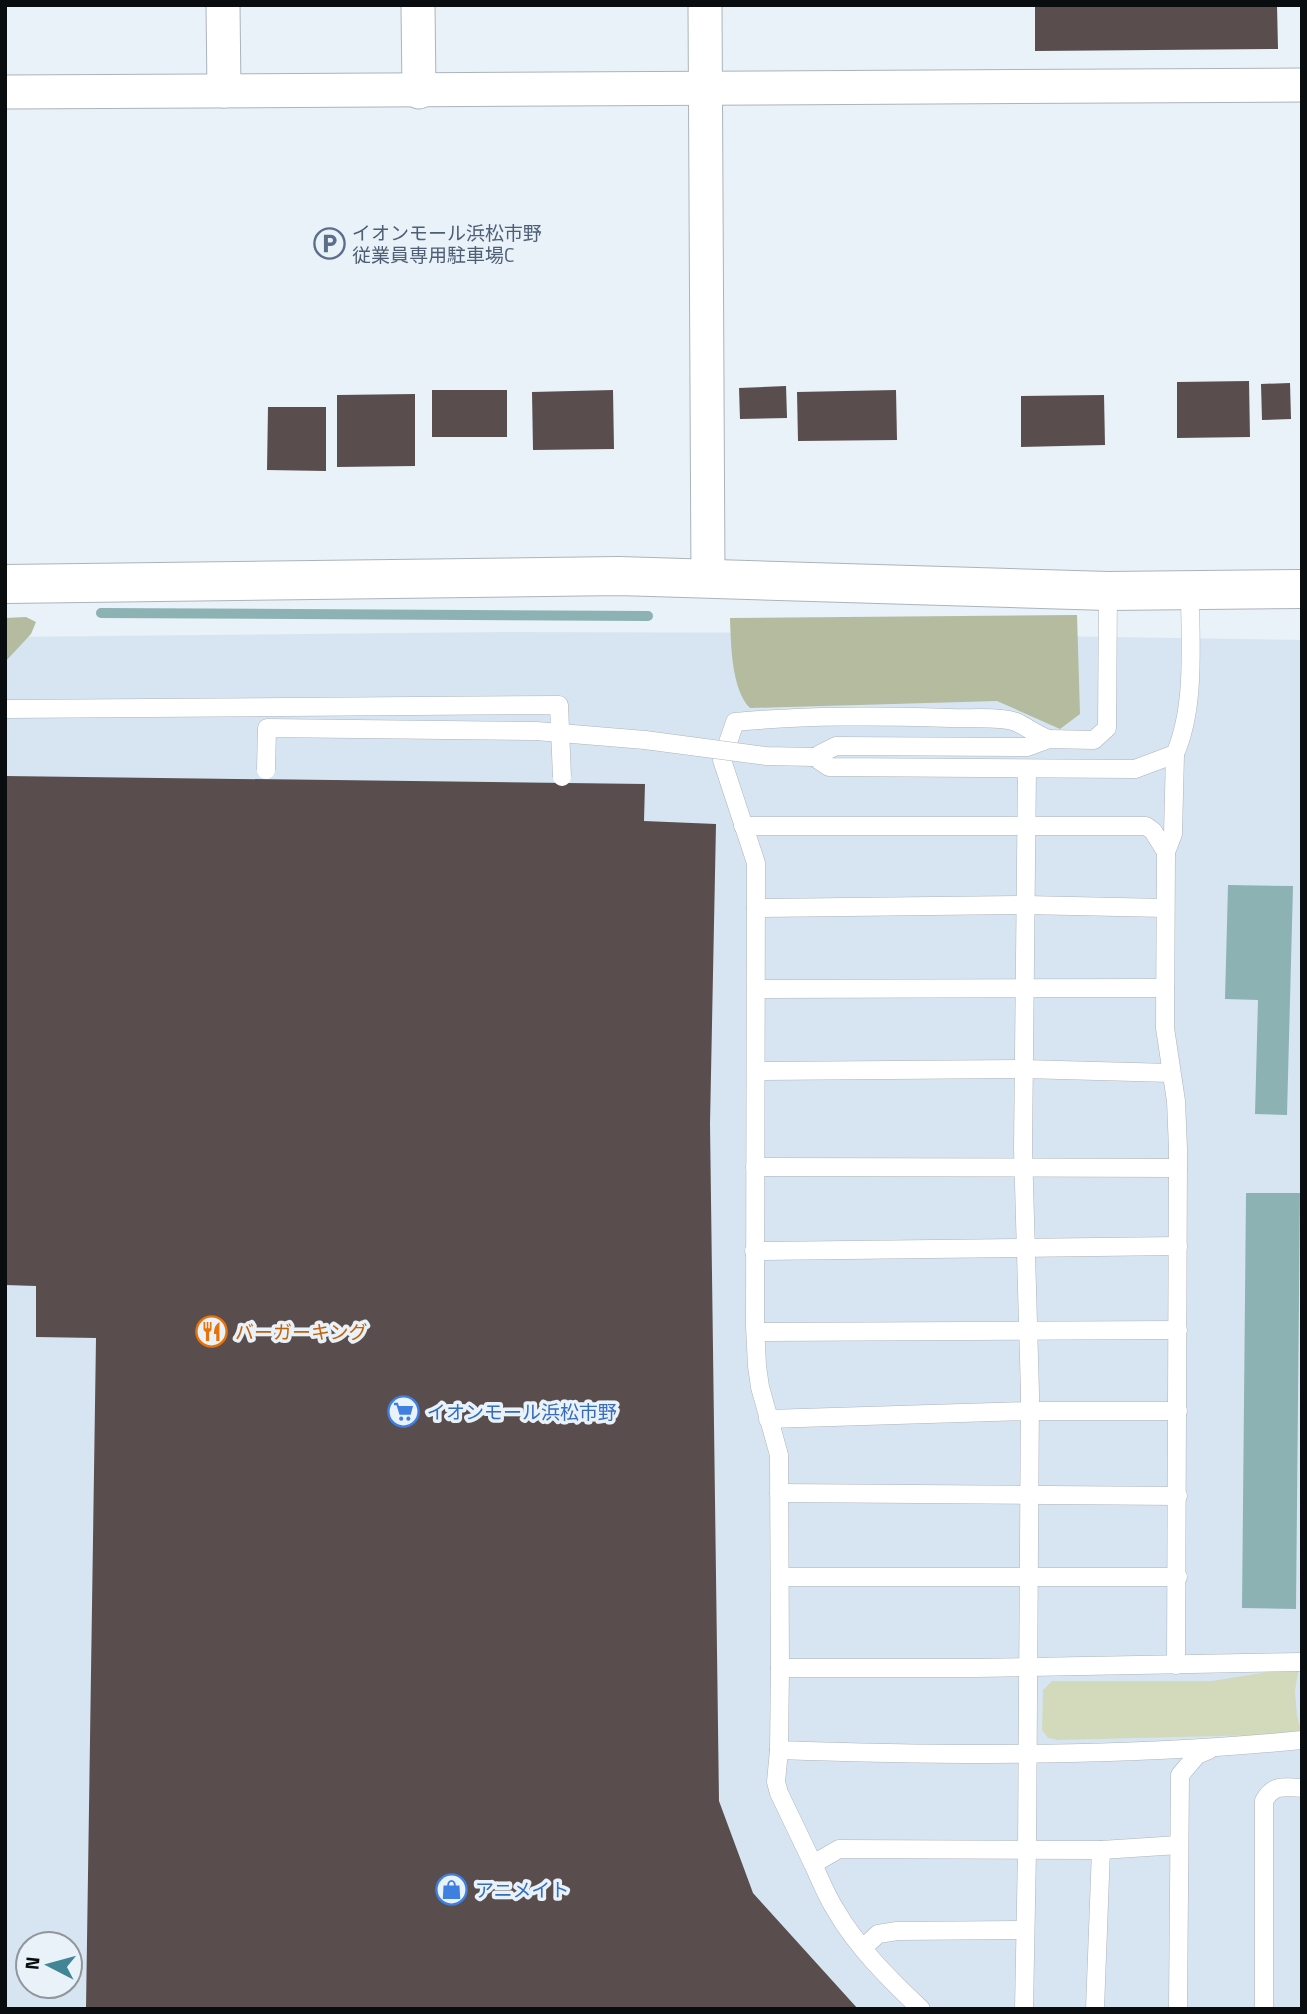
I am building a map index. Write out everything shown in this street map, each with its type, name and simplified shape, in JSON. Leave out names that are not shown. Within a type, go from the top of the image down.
[{"type":"street","points":[[223,5],[224,92]]},
{"type":"street","points":[[418,5],[419,92]]},
{"type":"street","points":[[705,5],[708,578]]},
{"type":"street","points":[[5,92],[419,92],[705,87],[1302,85]]},
{"type":"street","points":[[5,584],[619,576],[1108,590],[1302,589]]},
{"type":"lane","points":[[266,770],[267,729],[536,731],[645,740],[766,756],[814,757],[836,746],[1027,747],[1049,740],[1094,740],[1107,728],[1108,590]]},
{"type":"lane","points":[[1176,1665],[1178,1168],[1176,1101],[1165,1027],[1165,908],[1166,852],[1173,834],[1175,754],[1186,720],[1190,590]]},
{"type":"lane","points":[[5,709],[559,705],[562,777]]},
{"type":"lane","points":[[922,2009],[863,1948],[834,1908],[776,1782],[780,1668],[779,1455],[757,1366],[754,1251],[756,863],[722,760],[735,722],[779,718],[871,716],[985,719],[1015,722],[1049,740]]},
{"type":"lane","points":[[814,757],[829,767],[1135,769],[1175,754]]},
{"type":"lane","points":[[1024,2009],[1030,1411],[1023,1168],[1027,769]]},
{"type":"lane","points":[[743,826],[1146,826],[1153,831],[1166,852]]},
{"type":"lane","points":[[756,908],[1025,905],[1165,908]]},
{"type":"lane","points":[[756,989],[1165,988]]},
{"type":"lane","points":[[757,1071],[1023,1069],[1171,1073]]},
{"type":"lane","points":[[755,1167],[1178,1168]]},
{"type":"lane","points":[[754,1251],[1178,1246]]},
{"type":"lane","points":[[756,1332],[1178,1330]]},
{"type":"lane","points":[[768,1419],[1030,1411],[1178,1411]]},
{"type":"lane","points":[[779,1493],[1178,1496]]},
{"type":"lane","points":[[780,1577],[1178,1577]]},
{"type":"lane","points":[[780,1668],[1302,1662]]},
{"type":"lane","points":[[779,1750],[939,1756],[1146,1753],[1302,1740]]},
{"type":"lane","points":[[1178,2009],[1180,1775],[1197,1755],[1211,1749]]},
{"type":"lane","points":[[1146,1753],[1161,1760],[1180,1775]]},
{"type":"lane","points":[[1264,2009],[1264,1801],[1269,1792],[1277,1787],[1302,1788]]},
{"type":"lane","points":[[813,1864],[839,1849],[1101,1850],[1179,1845]]},
{"type":"lane","points":[[1095,2009],[1101,1850]]},
{"type":"lane","points":[[863,1948],[878,1934],[897,1931],[1025,1930]]},
{"type":"shaded area","points":[[1077,615],[1080,714],[1060,729],[997,701],[750,708],[739,689],[733,665],[730,618]]},
{"type":"shaded area","points":[[26,617],[36,622],[31,634],[5,662],[5,618]]},
{"type":"shaded area","points":[[505,632],[845,633],[1302,640],[1302,2009],[5,2009],[5,637]]},
{"type":"shaded area","points":[[1228,885],[1293,886],[1287,1115],[1255,1114],[1258,1000],[1225,999]]},
{"type":"shaded area","points":[[1246,1193],[1300,1193],[1296,1609],[1242,1608]]},
{"type":"shaded area","points":[[1299,1667],[1295,1691],[1302,1734],[1058,1740],[1048,1738],[1042,1730],[1043,1690],[1052,1681],[1212,1681]]},
{"type":"building","points":[[1035,5],[1277,5],[1278,49],[1035,51]]},
{"type":"building","points":[[1249,381],[1250,437],[1177,438],[1177,382]]},
{"type":"building","points":[[1290,383],[1291,419],[1262,420],[1261,384]]},
{"type":"building","points":[[786,386],[787,418],[740,419],[739,388]]},
{"type":"building","points":[[432,390],[507,390],[507,437],[432,437]]},
{"type":"building","points":[[613,390],[614,449],[533,450],[532,392]]},
{"type":"building","points":[[896,390],[897,440],[798,441],[797,392]]},
{"type":"building","points":[[415,394],[415,466],[337,467],[337,395]]},
{"type":"building","points":[[1104,395],[1105,445],[1021,447],[1021,396]]},
{"type":"building","points":[[268,407],[326,407],[326,471],[267,470]]},
{"type":"building","name":"イオンモール浜松市野","points":[[5,776],[645,784],[644,821],[716,824],[710,1124],[719,1801],[753,1893],[858,2009],[86,2009],[96,1338],[36,1337],[36,1286],[5,1285]]},
{"type":"waterway","points":[[101,613],[648,616]]},
{"type":"place","name":"イオンモール浜松市野 従業員専用駐車場C","points":[[329,244]]},
{"type":"place","name":"バーガーキング","points":[[212,1332]]},
{"type":"place","name":"イオンモール浜松市野","points":[[404,1412]]},
{"type":"place","name":"アニメイト","points":[[452,1890]]}]
